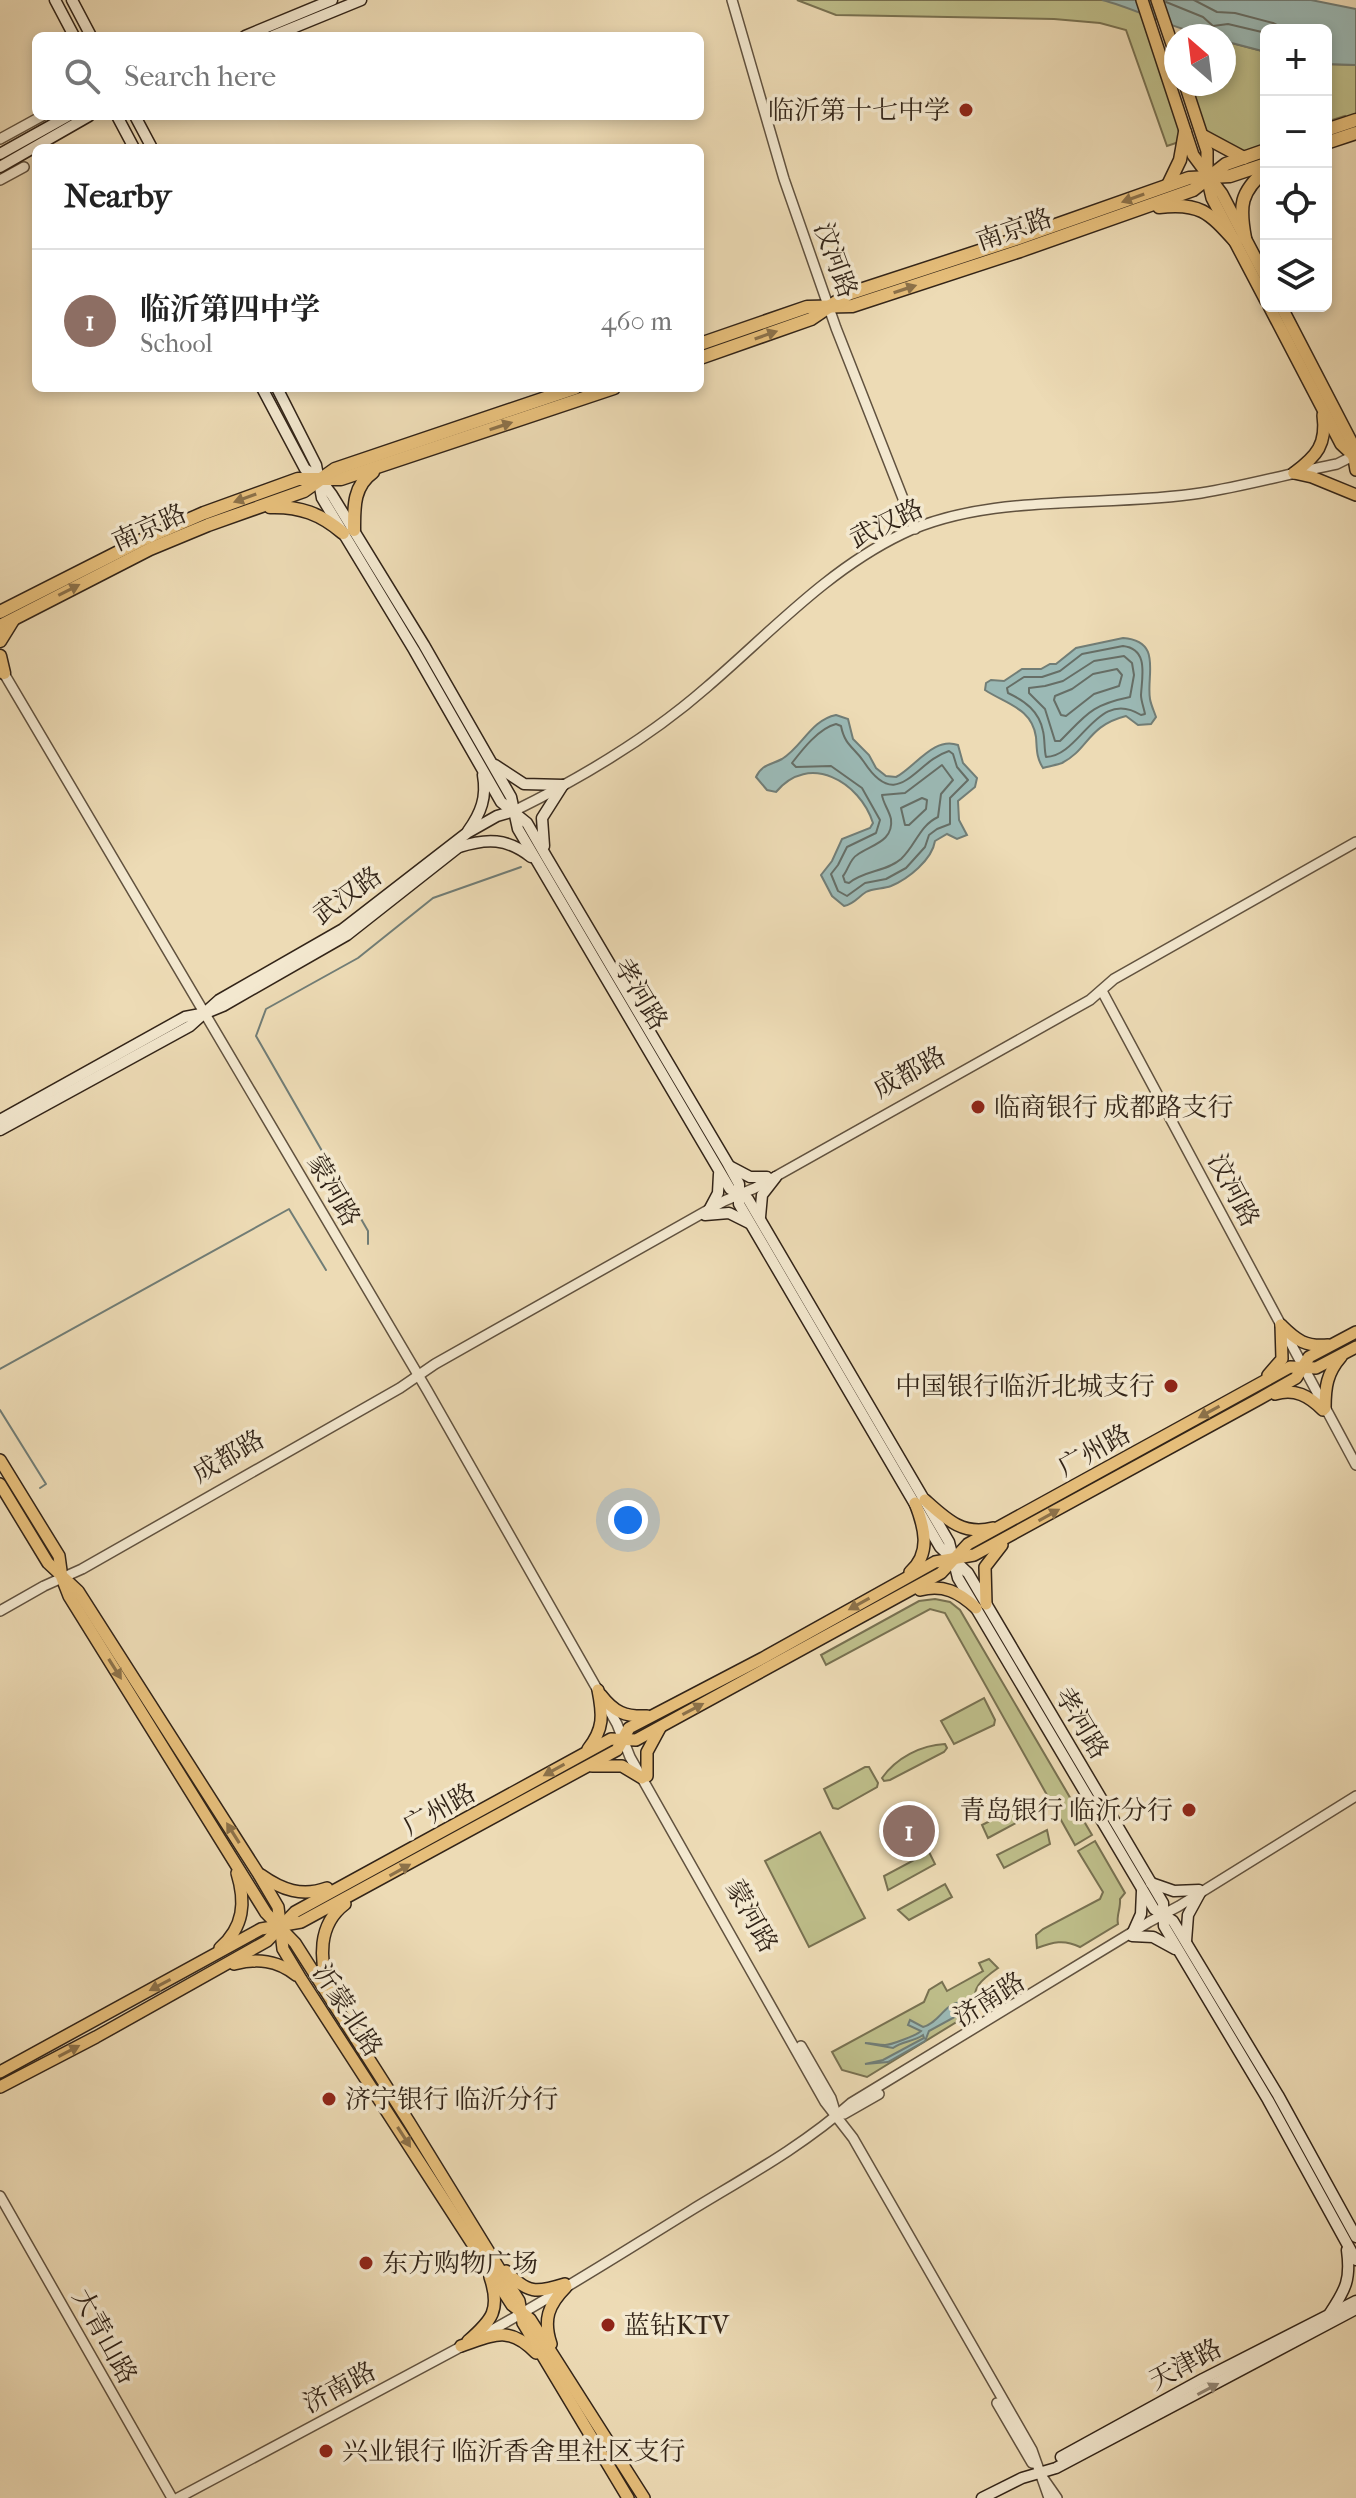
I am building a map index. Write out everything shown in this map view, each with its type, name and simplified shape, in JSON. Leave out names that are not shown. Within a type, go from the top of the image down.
[{"type":"highway","points":[[1332,128],[1356,120]]},
{"type":"highway","points":[[1168,185],[1180,160],[1185,132]]},
{"type":"highway","points":[[1332,141],[1356,133]]},
{"type":"highway","points":[[1203,136],[1244,158]]},
{"type":"highway","points":[[1332,143],[1356,143]]},
{"type":"highway","name":"南京路","points":[[704,343],[807,307],[852,306],[866,302],[1136,210],[1193,190],[1226,164],[1260,152]]},
{"type":"highway","name":"南京路","points":[[704,357],[811,319],[848,294],[1189,178],[1230,176],[1260,166]]},
{"type":"highway","points":[[1240,239],[1240,211],[1245,194],[1260,177]]},
{"type":"highway","points":[[1136,210],[1180,204],[1196,207],[1240,239]]},
{"type":"highway","name":"南京路","points":[[0,626],[150,549],[304,491],[335,469],[563,392]]},
{"type":"highway","name":"南京路","points":[[0,612],[144,539],[204,513],[298,479],[341,479],[602,392]]},
{"type":"highway","points":[[259,507],[288,506],[308,511],[349,532],[356,493],[364,479],[383,464]]},
{"type":"highway","points":[[0,641],[15,618]]},
{"type":"highway","points":[[0,656],[1,670]]},
{"type":"main road","points":[[55,0],[72,32]]},
{"type":"main road","points":[[72,0],[89,32]]},
{"type":"main road","points":[[255,32],[332,0]]},
{"type":"main road","points":[[283,32],[361,0]]},
{"type":"main road","points":[[1142,0],[1193,155],[1222,194],[1260,286]]},
{"type":"main road","points":[[1157,0],[1165,24]]},
{"type":"main road","points":[[1189,96],[1207,151],[1207,177]]},
{"type":"main road","points":[[0,154],[61,120]]},
{"type":"main road","points":[[39,144],[82,120]]},
{"type":"main road","points":[[119,120],[132,144]]},
{"type":"main road","points":[[137,120],[150,144]]},
{"type":"main road","points":[[0,167],[32,148]]},
{"type":"main road","points":[[24,167],[27,151]]},
{"type":"main road","points":[[1240,239],[1260,269]]},
{"type":"main road","points":[[1272,312],[1341,444],[1355,457]]},
{"type":"main road","points":[[1284,312],[1351,441],[1356,470]]},
{"type":"main road","name":"孝河路","points":[[264,392],[305,469],[320,479]]},
{"type":"main road","name":"孝河路","points":[[279,392],[349,532],[486,764],[511,797],[514,811],[527,823],[542,860],[723,1166],[730,1189],[748,1199],[755,1222],[920,1501],[940,1547],[968,1573],[981,1606],[1146,1886],[1163,1903],[1163,1914],[1173,1921],[1182,1947],[1268,2100],[1353,2237],[1356,2260]]},
{"type":"main road","points":[[1294,473],[1313,459],[1323,445],[1323,409]]},
{"type":"main road","points":[[1294,473],[1356,495]]},
{"type":"main road","points":[[467,833],[483,804],[486,764],[524,784],[563,785]]},
{"type":"main road","points":[[459,847],[487,840],[506,842],[542,860],[542,818],[563,785]]},
{"type":"main road","name":"武汉路","points":[[0,1120],[185,1017],[206,1013],[347,935],[459,847],[514,811]]},
{"type":"main road","name":"武汉路","points":[[0,1130],[190,1026],[219,1000],[343,929],[467,833],[497,816],[514,811]]},
{"type":"main road","points":[[723,1166],[750,1177],[771,1177],[762,1195],[755,1222],[729,1213],[707,1212],[718,1193],[723,1166]]},
{"type":"main road","points":[[1281,1325],[1306,1345],[1333,1344]]},
{"type":"main road","points":[[1255,1387],[1277,1368],[1282,1359],[1281,1325]]},
{"type":"main road","name":"广州路","points":[[1008,1530],[1296,1378],[1309,1357],[1356,1332]]},
{"type":"main road","name":"广州路","points":[[0,2072],[261,1929],[301,1922],[363,1890],[617,1750],[629,1728],[935,1562],[974,1555],[1008,1530],[1290,1367],[1316,1368],[1356,1347]]},
{"type":"main road","points":[[1324,1409],[1326,1380],[1344,1353]]},
{"type":"main road","points":[[1259,1399],[1286,1391],[1301,1393],[1324,1409]]},
{"type":"main road","name":"沂蒙北路","points":[[0,1460],[59,1556],[62,1578],[69,1596],[266,1913],[295,1943],[489,2259]]},
{"type":"main road","name":"沂蒙北路","points":[[0,1484],[48,1563],[78,1591],[258,1873],[278,1907],[283,1949],[301,1979],[519,2301],[523,2323],[644,2498]]},
{"type":"main road","points":[[920,1501],[964,1529],[1008,1530]]},
{"type":"main road","points":[[898,1582],[916,1566],[922,1550],[925,1529],[920,1501]]},
{"type":"main road","points":[[905,1593],[929,1587],[946,1588],[981,1606],[985,1567],[1008,1530]]},
{"type":"main road","name":"广州路","points":[[0,2087],[267,1941],[295,1912],[611,1739],[636,1740],[941,1573],[953,1559]]},
{"type":"main road","points":[[598,1690],[613,1710],[625,1715],[652,1716]]},
{"type":"main road","points":[[584,1753],[601,1729],[603,1715],[598,1690]]},
{"type":"main road","points":[[588,1766],[622,1766],[645,1777],[647,1752],[661,1726]]},
{"type":"main road","points":[[196,1966],[224,1945],[242,1915],[243,1897],[230,1854]]},
{"type":"main road","points":[[258,1873],[291,1891],[314,1893],[358,1878]]},
{"type":"main road","points":[[1146,1886],[1200,1892],[1188,1915],[1182,1947],[1132,1934],[1141,1914],[1146,1886]]},
{"type":"main road","points":[[330,1999],[322,1952],[329,1920],[363,1890]]},
{"type":"main road","points":[[204,1977],[236,1963],[253,1960],[288,1968],[301,1979]]},
{"type":"main road","points":[[1353,2237],[1347,2284],[1331,2318],[1356,2318]]},
{"type":"main road","points":[[489,2259],[532,2291],[566,2286]]},
{"type":"main road","points":[[461,2346],[489,2323],[494,2310],[489,2259]]},
{"type":"main road","points":[[554,2366],[547,2314],[566,2286]]},
{"type":"main road","name":"天津路","points":[[1331,2318],[1356,2301]]},
{"type":"main road","name":"天津路","points":[[998,2498],[1025,2483],[1053,2461],[1203,2379],[1356,2309]]},
{"type":"main road","points":[[461,2346],[492,2335],[511,2334],[524,2340],[554,2366]]},
{"type":"main road","name":"沂蒙北路","points":[[554,2366],[628,2498]]},
{"type":"main road","name":"天津路","points":[[982,2498],[1038,2473]]},
{"type":"street","name":"汶河路","points":[[732,0],[784,179],[915,529]]},
{"type":"street","points":[[0,139],[35,120]]},
{"type":"street","points":[[0,180],[24,167]]},
{"type":"street","name":"武汉路","points":[[514,811],[642,739],[705,689],[830,579],[873,549],[915,529],[961,515],[1027,506],[1200,493],[1337,464],[1355,457]]},
{"type":"street","name":"蒙河路","points":[[1,670],[418,1375],[598,1690],[623,1740],[831,2098],[836,2117],[1038,2473],[1049,2498]]},
{"type":"street","name":"成都路","points":[[0,1614],[707,1212],[1090,1000],[1356,845]]},
{"type":"street","name":"汶河路","points":[[1102,991],[1304,1368],[1356,1472]]},
{"type":"street","name":"汶河路","points":[[1324,1409],[1356,1465]]},
{"type":"street","name":"济南路","points":[[178,2498],[522,2314],[1356,1794]]},
{"type":"street","name":"大青山路","points":[[0,2196],[172,2498]]},
{"type":"street","name":"蒙河路","points":[[1038,2473],[1057,2498]]},
{"type":"green space","points":[[797,0],[1136,0],[1164,83],[1164,96],[1168,96],[1180,130],[1179,142],[1167,146],[1126,30],[1100,23],[1054,19],[836,15]]},
{"type":"green space","points":[[1236,44],[1260,50],[1260,146],[1242,152],[1206,131],[1194,96],[1236,96]]},
{"type":"green space","points":[[1332,64],[1356,65],[1356,128],[1345,116],[1332,120]]},
{"type":"green space","points":[[935,1599],[950,1602],[960,1610],[1092,1835],[1075,1845],[945,1613],[930,1609],[826,1665],[821,1655],[919,1601]]},
{"type":"green space","points":[[984,1698],[995,1720],[994,1725],[954,1744],[941,1721]]},
{"type":"green space","points":[[945,1744],[947,1748],[944,1752],[890,1780],[884,1781],[882,1778],[894,1764],[910,1754]]},
{"type":"green space","points":[[869,1767],[878,1783],[877,1787],[838,1809],[833,1808],[824,1789]]},
{"type":"green space","points":[[1029,1801],[1038,1811],[988,1838],[982,1825]]},
{"type":"green space","points":[[1047,1830],[1050,1844],[1004,1868],[997,1855]]},
{"type":"green space","points":[[820,1832],[865,1918],[809,1947],[765,1861]]},
{"type":"green space","points":[[1095,1841],[1125,1893],[1120,1899],[1118,1924],[1080,1947],[1058,1942],[1037,1948],[1036,1935],[1043,1929],[1100,1899],[1103,1892],[1078,1851]]},
{"type":"green space","points":[[929,1852],[935,1864],[888,1890],[884,1876]]},
{"type":"green space","points":[[945,1884],[952,1897],[909,1920],[898,1910]]},
{"type":"green space","points":[[989,1959],[998,1968],[978,1985],[976,2010],[867,2077],[842,2070],[832,2052],[924,2002],[929,1990],[942,1982],[947,1991],[983,1971],[979,1963]]},
{"type":"water","points":[[1102,0],[1311,0],[1356,9],[1356,65],[1332,64],[1332,24],[1260,24],[1260,50],[1236,44],[1236,24],[1170,24]]},
{"type":"water","points":[[1123,638],[1144,645],[1148,652],[1150,699],[1156,717],[1151,724],[1138,725],[1126,716],[1113,720],[1071,757],[1043,768],[1038,757],[1034,727],[1029,719],[1017,708],[985,690],[986,683],[991,680],[1004,681],[1022,669],[1041,669],[1056,664],[1076,648]]},
{"type":"water","points":[[836,715],[848,719],[853,739],[886,776],[896,777],[925,754],[949,743],[958,745],[963,763],[977,778],[975,787],[958,801],[959,820],[967,835],[957,839],[947,834],[935,841],[924,862],[905,879],[869,891],[844,906],[832,896],[821,875],[832,861],[842,839],[870,828],[873,823],[866,808],[845,785],[818,773],[803,774],[789,780],[776,792],[767,790],[756,777],[764,767],[789,754],[820,722]]},
{"type":"water","points":[[972,2002],[973,2007],[929,2031],[925,2041],[888,2062],[865,2064],[883,2060],[924,2038],[923,2035],[893,2048],[865,2043],[885,2045],[909,2037],[921,2031],[908,2025],[910,2020],[923,2027],[949,2006]]},
{"type":"waterway","points":[[368,1244],[368,1231],[256,1036],[266,1009],[358,958],[433,898],[521,867]]},
{"type":"waterway","points":[[0,1369],[289,1209],[326,1270]]},
{"type":"waterway","points":[[0,1410],[46,1484],[40,1488]]},
{"type":"place","name":"临沂第十七中学","points":[[966,110]]},
{"type":"place","name":"临商银行 成都路支行","points":[[978,1107]]},
{"type":"place","name":"中国银行临沂北城支行","points":[[1171,1386]]},
{"type":"place","name":"青岛银行 临沂分行","points":[[1189,1810]]},
{"type":"place","name":"临沂第四中学","points":[[909,1831]]},
{"type":"place","name":"济宁银行 临沂分行","points":[[329,2099]]},
{"type":"place","name":"东方购物广场","points":[[366,2263]]},
{"type":"place","name":"蓝钻KTV","points":[[608,2325]]},
{"type":"place","name":"兴业银行 临沂香舍里社区支行","points":[[326,2451]]}]
